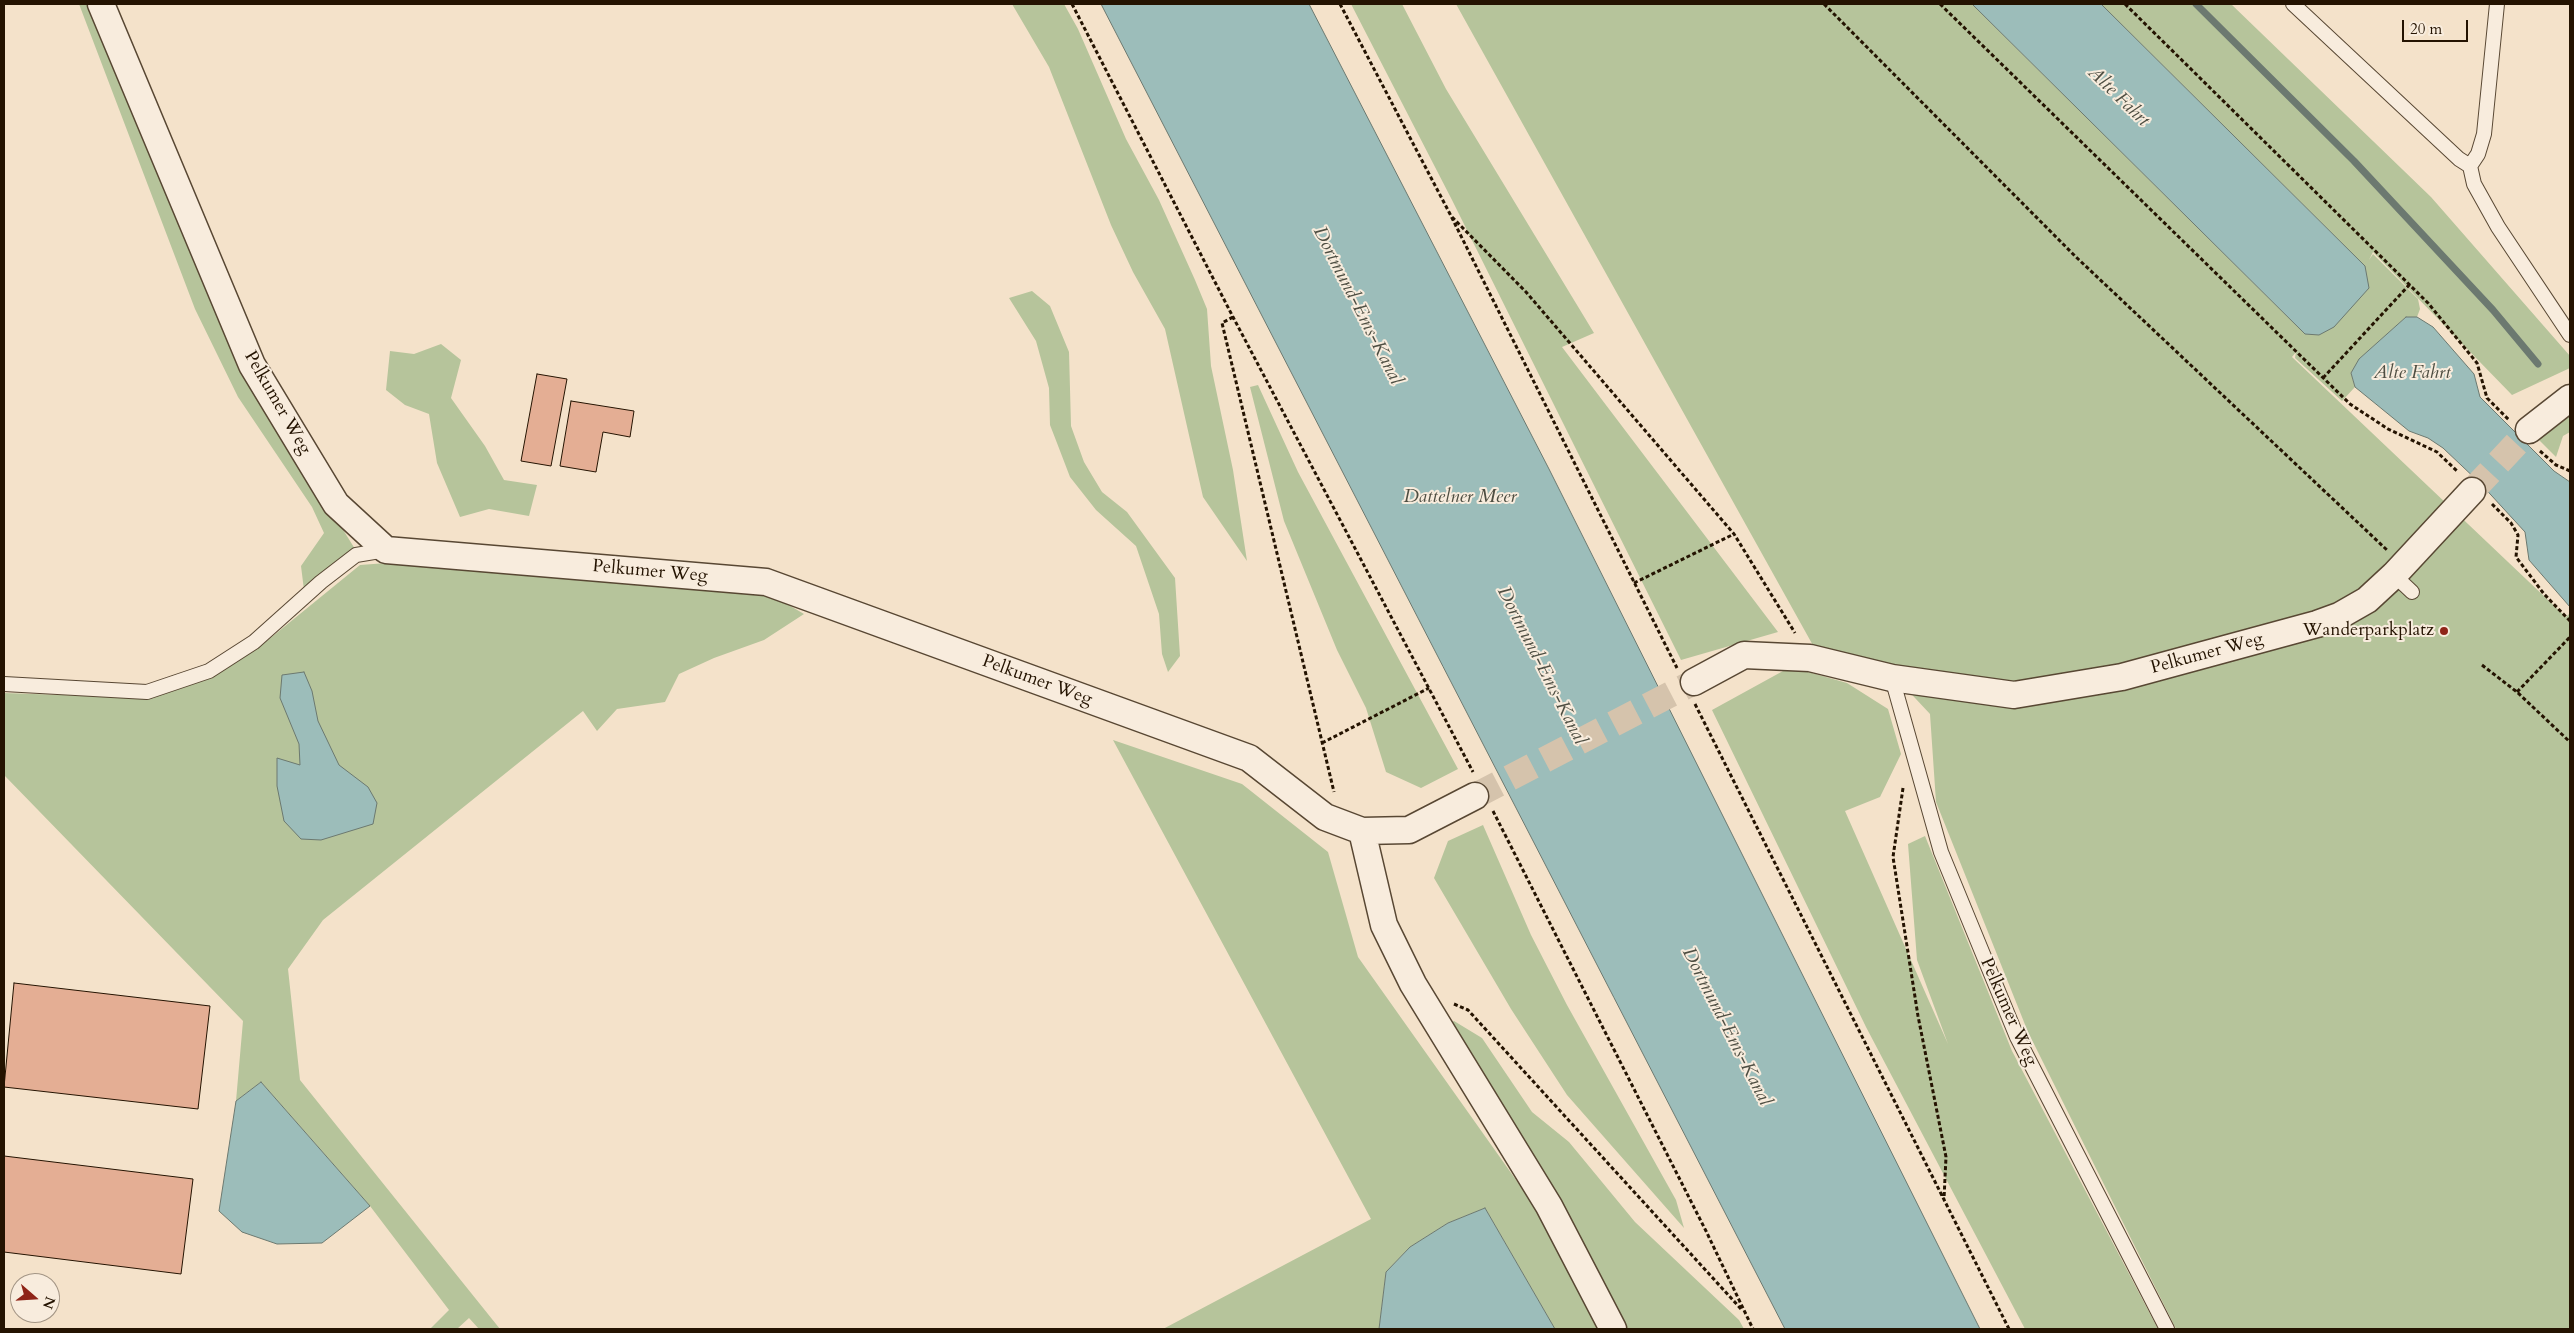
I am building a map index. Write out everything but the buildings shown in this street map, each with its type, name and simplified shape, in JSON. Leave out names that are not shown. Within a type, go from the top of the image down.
[{"type":"street","name":"Pelkumer Weg","points":[[101,4],[252,365],[336,504],[386,550],[766,582],[1249,758],[1325,817],[1362,831],[1409,830],[1481,794]]},
{"type":"street","points":[[2529,430],[2570,398]]},
{"type":"street","name":"Pelkumer Weg","points":[[1689,685],[1744,654],[1810,658],[1892,678],[2014,695],[2122,677],[2317,624],[2339,616],[2403,577],[2474,488]]},
{"type":"street","points":[[1362,831],[1384,926],[1409,976],[1549,1206],[1613,1329]]},
{"type":"lane","points":[[2293,4],[2452,153],[2470,166],[2474,184],[2493,218],[2542,296],[2570,335]]},
{"type":"lane","points":[[2470,166],[2478,154],[2484,134],[2497,4]]},
{"type":"lane","points":[[4,684],[147,692],[209,670],[254,642],[321,582],[356,555],[386,550]]},
{"type":"lane","name":"Pelkumer Weg","points":[[1892,678],[1940,852],[2017,1037],[2167,1329]]},
{"type":"path","points":[[1072,4],[1233,317],[1429,688],[1481,794],[1706,1231],[1753,1329]]},
{"type":"path","points":[[1340,4],[1450,214],[1634,583],[1689,685],[2009,1329]]},
{"type":"path","points":[[1824,4],[2076,258],[2357,524],[2403,577]]},
{"type":"path","points":[[1940,4],[2350,404],[2388,429],[2437,452],[2511,523],[2518,535],[2516,557],[2544,594],[2570,621]]},
{"type":"path","points":[[2125,4],[2434,309],[2477,363],[2486,398]]},
{"type":"path","points":[[1450,214],[1526,292],[1734,534],[1810,658]]},
{"type":"path","points":[[2323,378],[2410,284]]},
{"type":"path","points":[[1233,317],[1222,324],[1334,792],[1339,800]]},
{"type":"path","points":[[2556,465],[2570,472]]},
{"type":"path","points":[[1634,583],[1734,534]]},
{"type":"path","points":[[2517,692],[2570,637]]},
{"type":"path","points":[[2482,666],[2517,692],[2570,742]]},
{"type":"path","points":[[1322,742],[1429,688]]},
{"type":"path","points":[[1904,783],[1893,856],[1918,1016],[1946,1157],[1944,1199]]},
{"type":"path","points":[[1453,1003],[1468,1010],[1744,1312]]},
{"type":"green space","points":[[79,4],[91,4],[332,512],[355,549],[304,590],[301,566],[324,533],[312,507],[238,397],[195,309]]},
{"type":"green space","points":[[1012,4],[1064,4],[1078,29],[1126,139],[1159,200],[1195,280],[1207,309],[1211,366],[1233,470],[1247,561],[1203,497],[1165,329],[1133,272],[1111,225],[1049,67]]},
{"type":"green space","points":[[1351,4],[1402,4],[1446,89],[1594,333],[1562,347],[1778,632],[1681,660],[1452,200]]},
{"type":"green space","points":[[1456,4],[1972,4],[2305,334],[2365,266],[2101,4],[2231,4],[2431,197],[2570,356],[2570,368],[2512,395],[2373,252],[2369,260],[2373,254],[2418,299],[2420,309],[2417,317],[2406,317],[2360,359],[2351,373],[2355,387],[2342,401],[2295,358],[2296,352],[2292,357],[2566,617],[2570,613],[2570,1329],[2176,1329],[2028,1032],[1936,802],[1930,714],[1886,667],[1815,649]]},
{"type":"green space","points":[[1032,291],[1050,306],[1069,352],[1071,426],[1084,462],[1102,492],[1127,512],[1175,578],[1180,656],[1168,672],[1162,654],[1159,614],[1136,546],[1096,510],[1070,477],[1050,425],[1049,388],[1036,341],[1009,298]]},
{"type":"green space","points":[[441,344],[461,360],[451,398],[485,446],[504,480],[537,485],[529,516],[489,509],[460,517],[437,463],[429,414],[405,405],[386,390],[390,351],[414,354]]},
{"type":"green space","points":[[1258,385],[1298,472],[1458,769],[1421,788],[1386,772],[1366,708],[1337,650],[1284,521],[1250,387]]},
{"type":"green space","points":[[2570,400],[2570,432],[2563,436],[2556,457],[2529,430]]},
{"type":"green space","points":[[400,562],[758,587],[804,614],[764,640],[714,658],[679,674],[665,702],[617,709],[597,731],[583,711],[323,920],[288,969],[300,1080],[500,1329],[479,1329],[469,1318],[457,1329],[430,1329],[449,1310],[370,1206],[261,1082],[236,1101],[243,1021],[4,775],[4,693],[151,698],[219,672],[268,640],[360,565]]},
{"type":"green space","points":[[1794,668],[1847,683],[1888,709],[1901,754],[1880,797],[1845,811],[1948,1044],[1917,960],[1908,844],[1925,836],[2012,1051],[2158,1329],[2025,1329],[1866,1027],[1712,710],[1783,671]]},
{"type":"green space","points":[[1113,740],[1242,784],[1328,852],[1358,957],[1543,1218],[1599,1329],[1555,1329],[1485,1208],[1448,1223],[1410,1247],[1386,1272],[1379,1329],[1163,1329],[1371,1219]]},
{"type":"green space","points":[[1483,825],[1531,935],[1567,1005],[1676,1200],[1684,1228],[1567,1095],[1511,1009],[1434,878],[1448,841]]},
{"type":"green space","points":[[1454,1021],[1482,1038],[1532,1112],[1569,1142],[1635,1222],[1739,1320],[1744,1329],[1620,1329],[1447,1025]]},
{"type":"water","name":"Dattelner Meer","points":[[1101,4],[1309,4],[1549,469],[1980,1329],[1785,1329]]},
{"type":"water","points":[[1972,4],[2101,4],[2365,266],[2369,288],[2334,327],[2319,335],[2305,334]]},
{"type":"water","name":"Alte Fahrt","points":[[2406,317],[2417,317],[2433,327],[2474,374],[2480,397],[2554,471],[2570,482],[2570,607],[2529,560],[2525,532],[2480,483],[2443,448],[2428,438],[2409,431],[2355,387],[2351,373],[2359,359]]},
{"type":"water","points":[[304,672],[312,691],[318,721],[339,765],[368,787],[377,803],[373,824],[321,840],[301,839],[284,821],[277,786],[277,758],[300,765],[299,744],[280,698],[282,675]]},
{"type":"water","points":[[261,1082],[370,1206],[322,1243],[277,1244],[242,1232],[219,1211],[236,1101]]},
{"type":"water","points":[[1485,1208],[1555,1329],[1379,1329],[1386,1272],[1410,1247],[1448,1223]]},
{"type":"waterway","points":[[2196,4],[2354,161],[2493,310],[2538,364]]},
{"type":"tunnel","points":[[2472,491],[2529,430]]},
{"type":"tunnel","points":[[1475,796],[1694,682]]},
{"type":"place","name":"Wanderparkplatz","points":[[2444,631]]},
{"type":"water label","name":"Dortmund-Ems-Kanal","points":[[1357,306]]},
{"type":"water label","name":"Dortmund-Ems-Kanal","points":[[1541,666]]},
{"type":"water label","name":"Dortmund-Ems-Kanal","points":[[1726,1027]]}]
